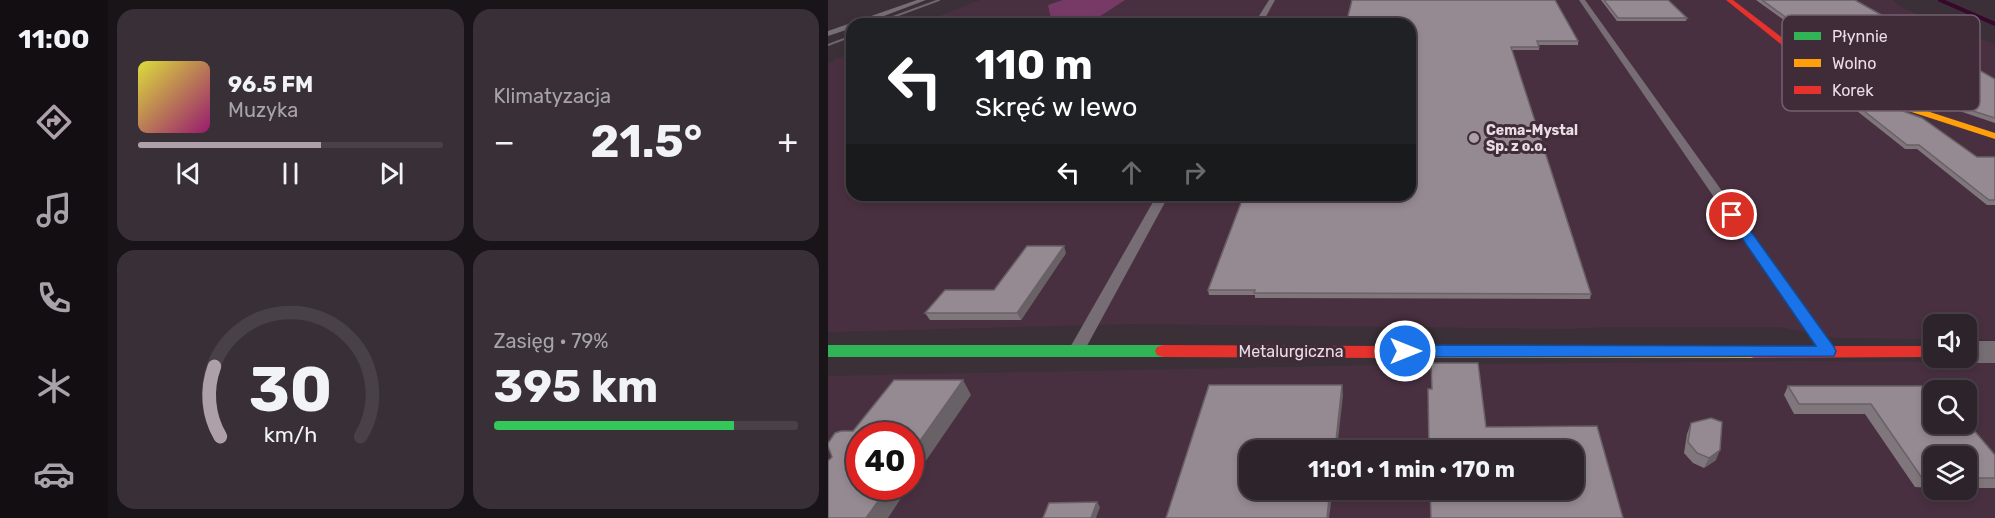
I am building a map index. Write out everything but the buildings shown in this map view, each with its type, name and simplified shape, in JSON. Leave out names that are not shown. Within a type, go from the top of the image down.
[{"type":"street","points":[[1730,0],[1782,41]]},
{"type":"street","points":[[1922,111],[1995,136]]},
{"type":"street","name":"Metalurgiczna","points":[[828,351],[1923,352]]},
{"type":"street","points":[[1977,352],[1995,352]]},
{"type":"lane","points":[[873,18],[923,0]]},
{"type":"lane","points":[[1262,18],[1272,0]]},
{"type":"lane","points":[[1582,0],[1828,351]]},
{"type":"lane","points":[[828,34],[846,28]]},
{"type":"lane","points":[[1076,351],[1160,201]]},
{"type":"shaded area","points":[[980,0],[1892,0],[1902,8],[1920,15],[1782,15],[1782,111],[1980,111],[1980,38],[1995,44],[1995,340],[1977,339],[1977,314],[1923,314],[1923,339],[1835,338],[1779,327],[1571,329],[1133,324],[828,332],[828,63],[846,55],[846,201],[1416,201],[1416,18],[934,18]]},
{"type":"shaded area","points":[[1063,0],[1125,0],[1097,18],[1051,18],[1048,5]]},
{"type":"shaded area","points":[[1799,361],[1923,362],[1923,368],[1977,368],[1977,362],[1995,362],[1995,518],[828,518],[828,376],[1385,365]]},
{"type":"waterway","points":[[1940,0],[1974,15]]},
{"type":"waterway","points":[[1980,17],[1995,24]]},
{"type":"railway","points":[[890,18],[939,0]]},
{"type":"railway","points":[[828,45],[846,38]]},
{"type":"traffic: fast","points":[[828,351],[1163,351]]},
{"type":"traffic: slow","points":[[1918,111],[1995,136]]},
{"type":"traffic: slow","points":[[1386,352],[1754,352]]},
{"type":"traffic: jam","points":[[1729,0],[1782,41]]},
{"type":"traffic: jam","points":[[1163,351],[1386,352]]},
{"type":"traffic: jam","points":[[1754,352],[1923,352]]},
{"type":"place","name":"Cema-Mystal Sp. z o.o.","points":[[1474,138]]},
{"type":"route","points":[[1405,351],[1828,351],[1732,215]]}]
